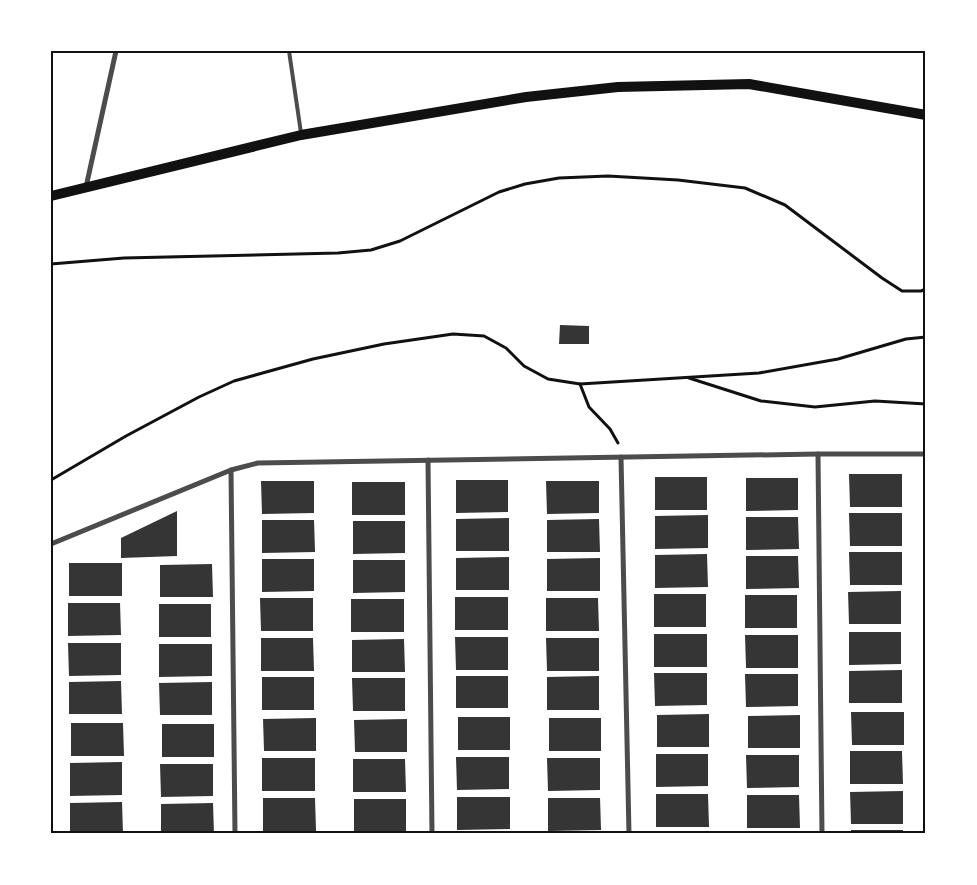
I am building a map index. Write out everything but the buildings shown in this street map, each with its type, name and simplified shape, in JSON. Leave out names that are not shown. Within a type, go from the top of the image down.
[{"type":"main road","points":[[51,196],[301,135],[526,97],[618,87],[749,84],[926,114]]},
{"type":"street","points":[[86,187],[116,51]]},
{"type":"street","points":[[818,454],[822,834]]},
{"type":"street","points":[[51,544],[231,470],[258,463],[926,454]]},
{"type":"street","points":[[622,457],[629,834]]},
{"type":"street","points":[[428,460],[432,834]]},
{"type":"street","points":[[231,470],[236,834]]},
{"type":"lane","points":[[289,51],[301,135]]},
{"type":"path","points":[[51,264],[124,258],[338,253],[371,250],[400,242],[499,192],[525,184],[560,178],[608,176],[678,180],[745,188],[785,204],[882,278],[902,291],[921,291],[926,289]]},
{"type":"path","points":[[51,480],[126,436],[199,397],[234,381],[313,359],[384,344],[453,334],[484,336],[506,348],[524,366],[548,378],[580,384],[759,373],[838,359],[906,339],[926,336]]},
{"type":"path","points":[[686,377],[761,401],[815,407],[875,401],[926,404]]},
{"type":"path","points":[[580,384],[589,407],[610,429],[618,442],[622,457]]}]
